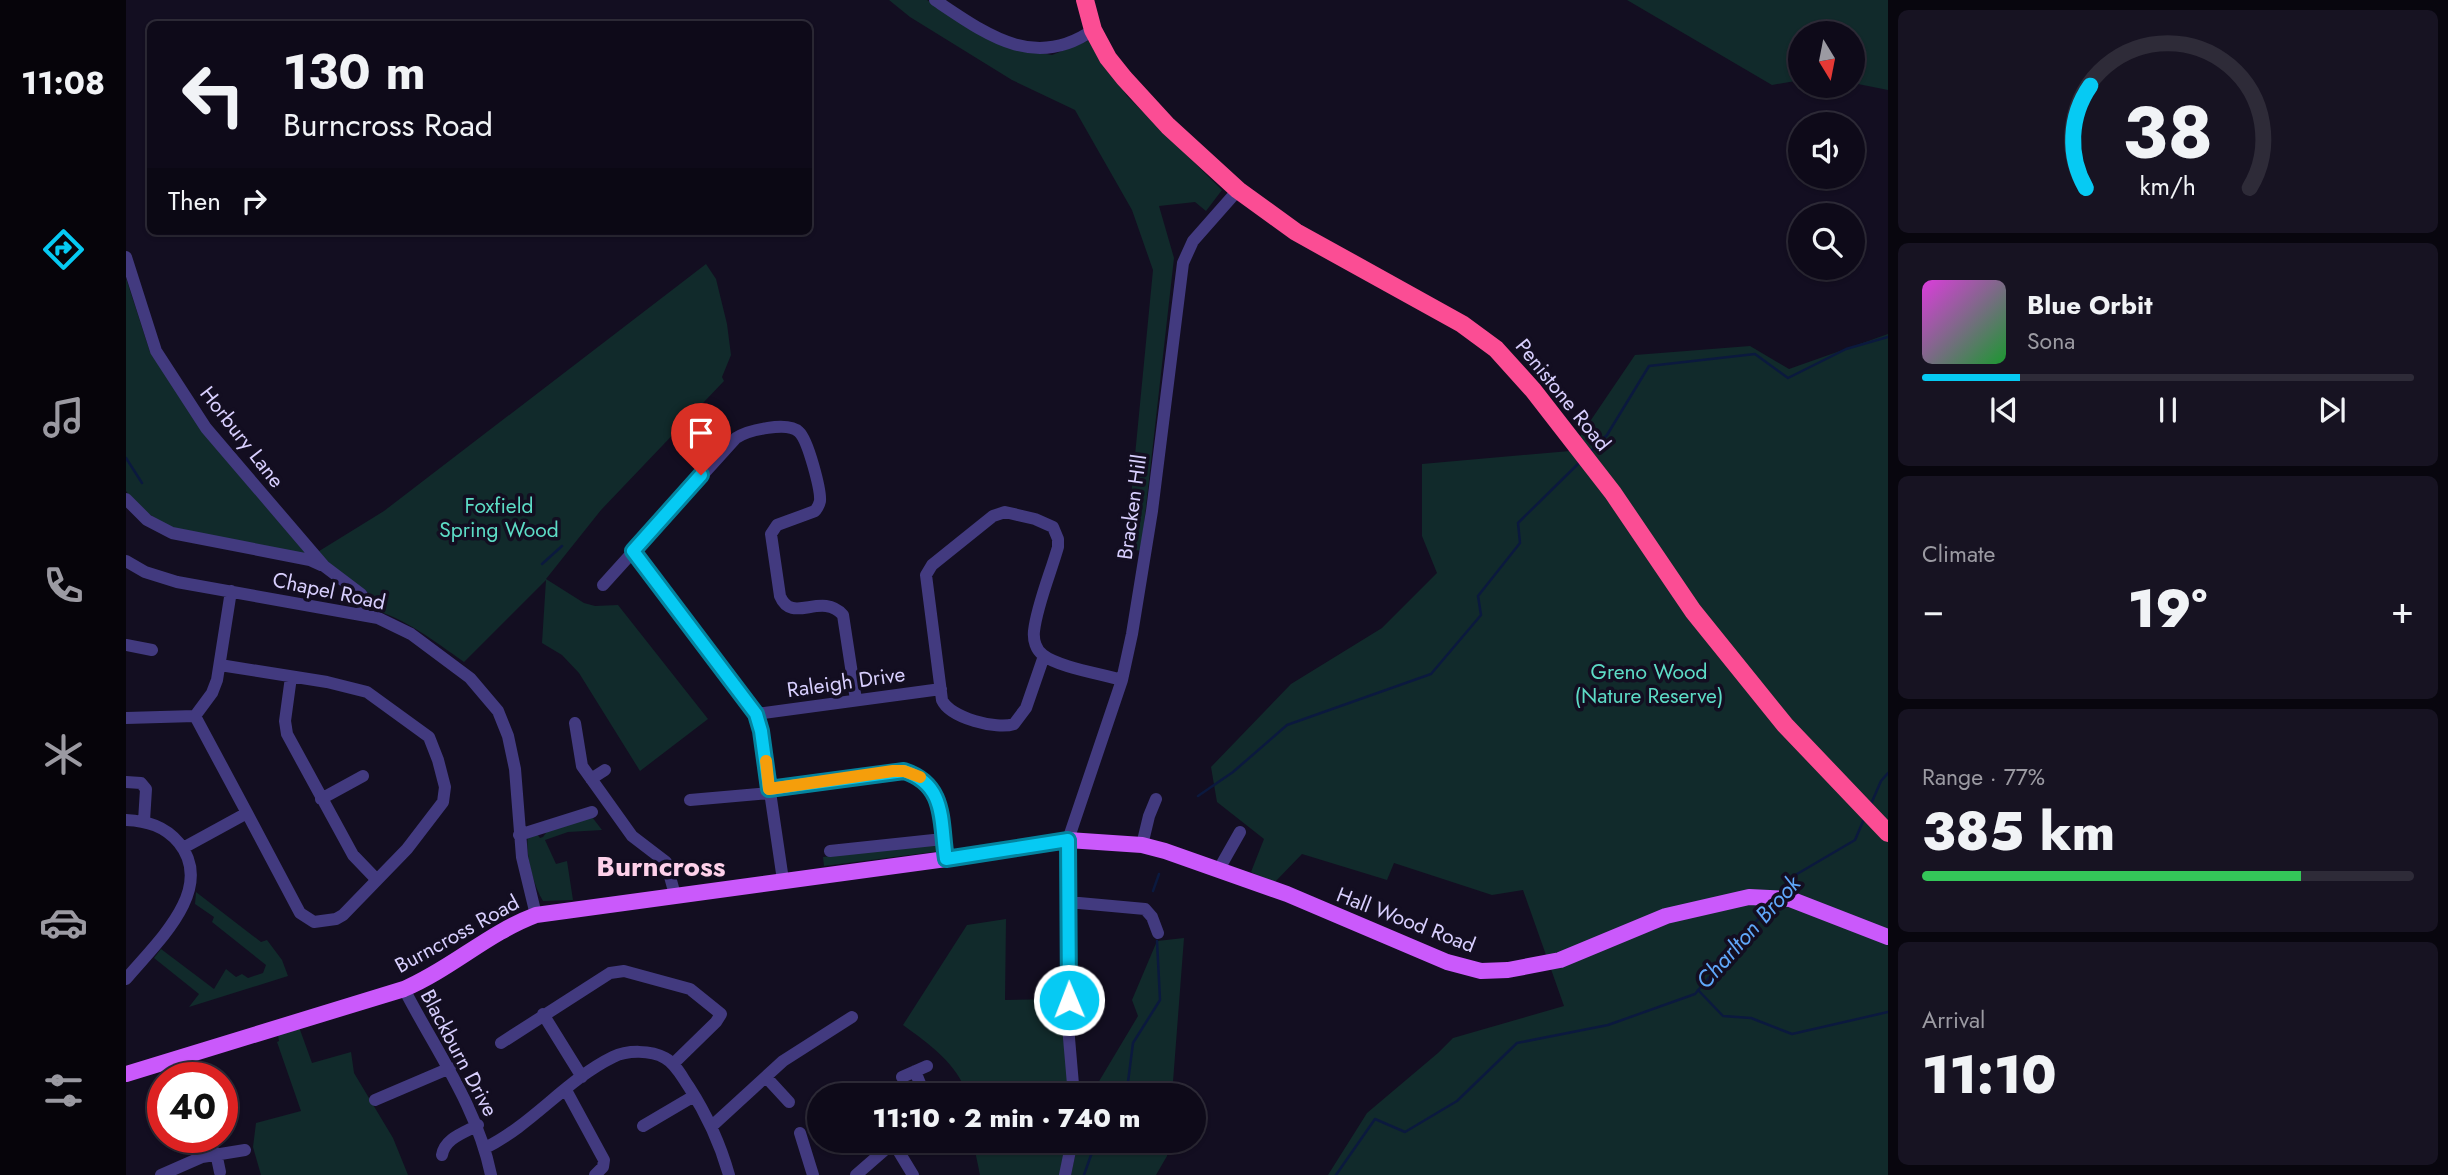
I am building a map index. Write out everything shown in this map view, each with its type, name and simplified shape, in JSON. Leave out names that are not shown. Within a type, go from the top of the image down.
[{"type":"highway","name":"Penistone Road","points":[[1085,0],[1093,30],[1108,58],[1124,78],[1168,126],[1238,190],[1297,232],[1462,324],[1496,349],[1533,390],[1613,493],[1693,611],[1785,725],[1888,833]]},
{"type":"main road","name":"Hall Wood Road","points":[[1068,840],[1142,845],[1219,869],[1287,894],[1447,962],[1481,971],[1508,970],[1560,960],[1667,916],[1749,897],[1790,899],[1888,937]]},
{"type":"main road","name":"Burncross Road","points":[[126,1074],[404,989],[428,978],[505,928],[536,915],[1068,840]]},
{"type":"street","points":[[935,0],[1005,43],[1048,49],[1077,41],[1093,30]]},
{"type":"street","name":"Bracken Hill","points":[[1073,1083],[1069,1038],[1068,840],[1122,680],[1132,634],[1184,263],[1193,241],[1238,190]]},
{"type":"street","name":"Horbury Lane","points":[[126,257],[150,338],[182,392],[217,443],[324,566],[361,594],[364,598],[363,614]]},
{"type":"street","points":[[603,585],[736,438],[752,431],[791,427],[801,434],[807,446],[820,499],[815,511],[777,525],[771,534],[780,596],[782,601],[793,608],[828,605],[843,615],[856,700]]},
{"type":"street","points":[[126,499],[147,520],[172,533],[310,560],[324,566]]},
{"type":"street","points":[[1044,656],[1027,708],[1019,720],[999,727],[954,713],[945,707],[926,575],[932,565],[999,513],[1014,513],[1035,519],[1053,527],[1056,533],[1058,547],[1034,631],[1035,646],[1044,656],[1060,663],[1122,680]]},
{"type":"street","points":[[633,551],[756,714],[761,731],[783,880]]},
{"type":"street","name":"Chapel Road","points":[[126,561],[161,578],[363,614],[395,625],[432,648],[470,678],[498,711],[508,736],[515,769],[519,835],[528,890],[536,915]]},
{"type":"street","points":[[195,716],[212,693],[220,665],[231,591]]},
{"type":"street","points":[[126,645],[147,646]]},
{"type":"street","points":[[195,716],[295,906],[307,919],[325,922],[336,919],[407,849],[443,802],[444,781],[432,742],[422,731],[368,692],[220,665]]},
{"type":"street","points":[[291,677],[286,728],[352,855],[377,880]]},
{"type":"street","name":"Raleigh Drive","points":[[756,714],[941,689]]},
{"type":"street","points":[[126,718],[195,716]]},
{"type":"street","points":[[575,723],[580,759],[591,779],[632,836],[666,862],[675,895]]},
{"type":"street","points":[[591,779],[605,769]]},
{"type":"street","points":[[690,800],[904,771],[924,780],[936,795],[946,859]]},
{"type":"street","points":[[321,799],[363,776]]},
{"type":"street","points":[[126,782],[144,785],[146,789],[144,821]]},
{"type":"street","points":[[1142,845],[1156,799]]},
{"type":"street","points":[[183,848],[247,813]]},
{"type":"street","points":[[519,835],[594,813]]},
{"type":"street","points":[[126,820],[144,821],[165,829],[183,848],[191,872],[191,883],[184,904],[126,979]]},
{"type":"street","points":[[1219,869],[1240,832]]},
{"type":"street","points":[[830,851],[943,839]]},
{"type":"street","points":[[1068,902],[1145,909],[1149,911],[1158,933]]},
{"type":"street","points":[[500,1043],[543,1014],[616,972],[624,971],[690,989],[719,1010],[720,1018],[673,1064]]},
{"type":"street","name":"Blackburn Drive","points":[[404,989],[450,1068],[478,1125],[492,1175]]},
{"type":"street","points":[[543,1014],[582,1077]]},
{"type":"street","points":[[712,1126],[803,1047],[852,1017]]},
{"type":"street","points":[[485,1148],[582,1077],[621,1054],[650,1053],[673,1064],[694,1096],[712,1126],[729,1175]]},
{"type":"street","points":[[384,1100],[450,1068]]},
{"type":"street","points":[[902,1077],[921,1069],[923,1083]]},
{"type":"street","points":[[766,1077],[789,1102]]},
{"type":"street","points":[[566,1090],[604,1160],[603,1167],[595,1175]]},
{"type":"street","points":[[643,1126],[659,1123],[694,1096]]},
{"type":"street","points":[[442,1155],[449,1140],[478,1125]]},
{"type":"street","points":[[800,1133],[813,1175]]},
{"type":"street","points":[[238,1151],[245,1150]]},
{"type":"street","points":[[161,1175],[216,1153],[220,1172]]},
{"type":"street","points":[[856,1175],[881,1153]]},
{"type":"street","points":[[901,1153],[914,1175]]},
{"type":"street","points":[[1065,1175],[1070,1153]]},
{"type":"green space","points":[[889,0],[927,0],[966,27],[1006,47],[1052,55],[1090,40],[1127,96],[1222,190],[1206,211],[1195,202],[1159,206],[1174,258],[1141,551],[1126,548],[1153,270],[1132,210],[1075,110],[1012,80],[910,17]]},
{"type":"green space","points":[[1627,0],[1888,0],[1888,90],[1866,86],[1866,21],[1788,21],[1788,82],[1772,85]]},
{"type":"green space","name":"Foxfield Spring Wood","points":[[706,264],[716,279],[727,324],[731,355],[722,377],[724,381],[601,510],[546,579],[584,603],[595,606],[618,605],[708,719],[640,771],[579,673],[562,655],[542,643],[546,580],[464,662],[408,625],[371,609],[371,595],[316,553],[384,511]]},
{"type":"green space","points":[[126,278],[150,352],[210,441],[308,556],[177,531],[137,507],[126,491]]},
{"type":"green space","name":"Greno Wood (Nature Reserve)","points":[[1888,334],[1888,1175],[1328,1175],[1367,1113],[1453,1038],[1564,1006],[1523,890],[1492,895],[1394,863],[1387,880],[1302,854],[1274,883],[1251,872],[1264,839],[1217,802],[1211,767],[1291,684],[1382,628],[1437,573],[1422,536],[1422,464],[1570,451],[1635,355],[1750,346],[1789,369]]},
{"type":"green space","points":[[592,817],[602,830],[568,832],[545,840],[556,864],[567,861],[573,900],[543,901],[531,869],[528,835],[537,834],[540,838],[548,830]]},
{"type":"green space","points":[[936,844],[941,851],[824,866],[823,857]]},
{"type":"green space","points":[[196,892],[261,942],[267,940],[282,960],[288,976],[189,1007],[199,994],[154,958],[161,949],[214,989],[226,969],[236,977],[242,974],[248,978],[263,973],[266,965],[212,922],[214,917],[195,904]]},
{"type":"green space","points":[[1006,919],[1005,1000],[1063,999],[1070,1083],[962,1083],[932,1047],[903,1025],[967,925]]},
{"type":"green space","points":[[1184,938],[1173,1083],[1098,1083],[1138,1016],[1132,1000],[1157,941]]},
{"type":"green space","points":[[299,1027],[312,1063],[351,1052],[354,1073],[393,1138],[408,1175],[261,1175],[253,1147],[256,1123],[301,1111],[277,1042],[278,1035]]},
{"type":"green space","points":[[975,1153],[1066,1153],[1062,1175],[980,1175]]},
{"type":"green space","points":[[1076,1153],[1167,1153],[1156,1175],[1071,1175]]},
{"type":"waterway","points":[[1591,451],[1607,435],[1649,366],[1755,354],[1788,378],[1846,349],[1888,337]]},
{"type":"waterway","points":[[126,458],[142,483]]},
{"type":"waterway","points":[[1198,796],[1233,772],[1287,725],[1431,674],[1481,615],[1478,596],[1520,543],[1518,523],[1581,461]]},
{"type":"waterway","points":[[542,564],[562,546]]},
{"type":"waterway","name":"Charlton Brook","points":[[1871,804],[1881,781],[1888,773]]},
{"type":"waterway","name":"Charlton Brook","points":[[1783,891],[1797,874],[1855,840],[1864,819]]},
{"type":"waterway","points":[[1153,891],[1159,874]]},
{"type":"waterway","name":"Charlton Brook","points":[[1336,1175],[1375,1119],[1405,1132],[1457,1101],[1517,1043],[1608,1025],[1695,994],[1771,904]]},
{"type":"waterway","points":[[1127,1083],[1133,1043],[1160,1000],[1157,941]]},
{"type":"waterway","points":[[1698,990],[1723,1016],[1751,1018],[1792,1034],[1888,1012]]},
{"type":"waterway","points":[[1084,1175],[1092,1153]]},
{"type":"slow traffic","points":[[766,761],[769,789],[893,771],[904,771],[920,777]]},
{"type":"district","name":"Burncross","points":[[661,866]]},
{"type":"route","points":[[701,475],[633,551],[760,721],[769,789],[904,771],[924,780],[936,795],[946,859],[1068,840],[1069,1000]]}]
